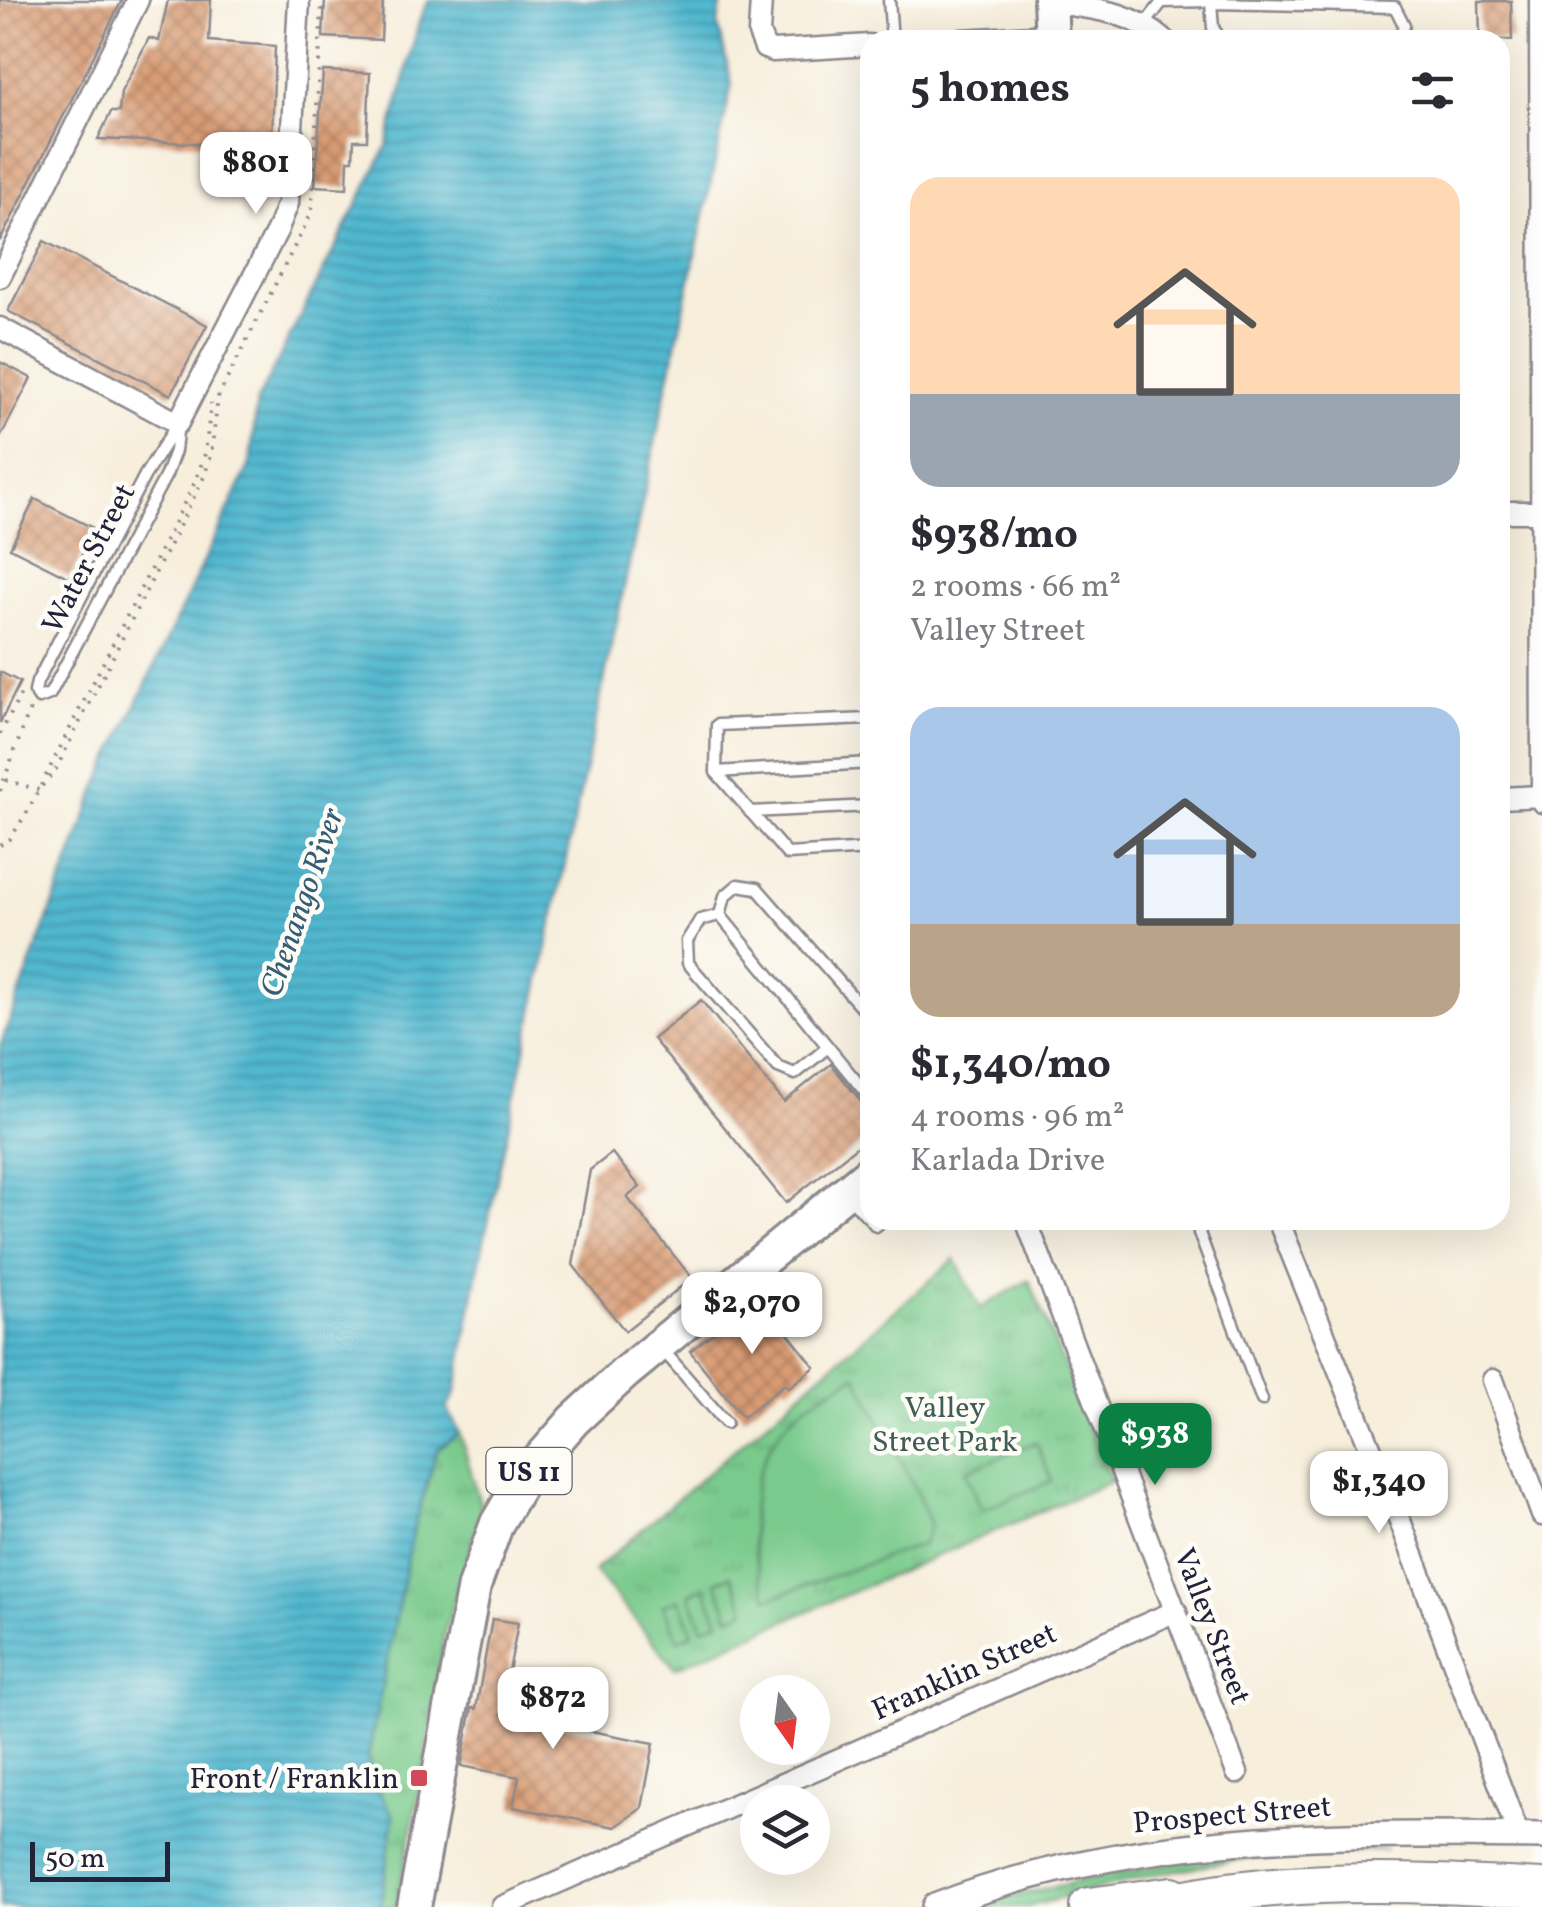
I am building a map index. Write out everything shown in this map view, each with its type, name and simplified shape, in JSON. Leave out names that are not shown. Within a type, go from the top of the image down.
[{"type":"highway","points":[[1089,1907],[1131,1899],[1382,1883],[1542,1888]]},
{"type":"highway","points":[[1148,1907],[1229,1892]]},
{"type":"main road","name":"US 11","points":[[414,1907],[474,1586],[497,1523],[525,1476],[574,1420],[858,1182]]},
{"type":"street","points":[[0,276],[138,0]]},
{"type":"street","name":"Water Street","points":[[178,424],[278,231],[288,202],[299,0]]},
{"type":"street","points":[[761,0],[758,33],[766,48],[774,51],[860,46]]},
{"type":"street","points":[[1510,798],[1542,799],[1540,0]]},
{"type":"street","points":[[1003,30],[1051,19],[1117,13],[1152,30]]},
{"type":"street","points":[[0,328],[178,424]]},
{"type":"street","points":[[1510,512],[1542,512]]},
{"type":"street","name":"Valley Street","points":[[1030,1230],[1237,1773]]},
{"type":"street","points":[[1282,1230],[1530,1836]]},
{"type":"street","points":[[1492,1380],[1542,1515]]},
{"type":"street","name":"Franklin Street","points":[[502,1907],[1176,1611]]},
{"type":"street","name":"Prospect Street","points":[[935,1907],[1036,1876],[1182,1846],[1304,1836],[1530,1836]]},
{"type":"lane","points":[[889,0],[891,30]]},
{"type":"lane","points":[[1145,24],[1162,1],[1210,2],[1395,7],[1403,30]]},
{"type":"lane","points":[[1210,2],[1214,30]]},
{"type":"lane","name":"Water Street","points":[[178,424],[175,451],[166,475],[50,694],[44,698],[36,696],[38,682],[136,492],[178,424]]},
{"type":"lane","points":[[860,718],[717,725],[716,772],[787,854],[860,850]]},
{"type":"lane","points":[[716,772],[860,764]]},
{"type":"lane","points":[[750,812],[860,806]]},
{"type":"lane","points":[[720,915],[725,896],[738,886],[757,888],[860,1006]]},
{"type":"lane","points":[[720,915],[860,1086]]},
{"type":"lane","points":[[720,915],[700,920],[687,942],[688,964],[778,1067],[795,1074],[828,1046]]},
{"type":"lane","points":[[1200,1230],[1262,1400]]},
{"type":"lane","points":[[659,1345],[726,1423]]},
{"type":"path","points":[[0,846],[10,838],[56,769],[203,480],[212,450],[218,398],[309,220],[316,166],[322,0]]},
{"type":"path","points":[[0,791],[36,696]]},
{"type":"path","points":[[6,780],[39,790]]},
{"type":"green space","name":"Valley Street Park","points":[[955,1259],[980,1308],[1029,1280],[1112,1481],[675,1668],[594,1571]]},
{"type":"green space","points":[[856,1375],[931,1525],[923,1544],[768,1599],[752,1529],[757,1481],[764,1459],[791,1418]]},
{"type":"green space","points":[[460,1433],[482,1510],[445,1631],[425,1764],[396,1907],[380,1907],[393,1817],[370,1776],[368,1756],[413,1532],[437,1450]]},
{"type":"green space","points":[[1036,1442],[1052,1481],[982,1510],[966,1471]]},
{"type":"green space","points":[[731,1575],[746,1610],[730,1617],[716,1582]]},
{"type":"green space","points":[[704,1587],[719,1621],[703,1628],[689,1594]]},
{"type":"green space","points":[[679,1599],[693,1633],[678,1640],[663,1605]]},
{"type":"green space","points":[[1387,1849],[1242,1859],[1155,1874],[1027,1907],[971,1907],[1102,1876],[1201,1858],[1272,1851]]},
{"type":"water","name":"Chenango River","points":[[428,0],[722,0],[718,25],[732,84],[480,1260],[456,1392],[447,1408],[460,1433],[437,1450],[413,1532],[368,1756],[370,1776],[394,1817],[380,1907],[0,1907],[0,1046],[99,783],[250,464],[257,401],[387,146]]},
{"type":"building","points":[[0,0],[122,0],[0,241]]},
{"type":"building","points":[[168,0],[211,0],[209,41],[275,46],[272,139],[216,137],[216,144],[98,139],[111,112],[119,112],[121,92],[149,38],[159,41]]},
{"type":"building","points":[[325,0],[383,0],[381,40],[323,37]]},
{"type":"building","points":[[1479,1],[1511,1],[1512,40],[1510,30],[1480,30]]},
{"type":"building","points":[[323,71],[370,73],[367,140],[354,140],[353,160],[348,160],[347,188],[315,186]]},
{"type":"building","points":[[44,241],[207,325],[171,395],[8,311]]},
{"type":"building","points":[[0,362],[31,378],[0,438]]},
{"type":"building","points":[[35,499],[95,529],[70,578],[10,548]]},
{"type":"building","points":[[0,672],[20,682],[0,723]]},
{"type":"building","points":[[701,1000],[784,1102],[831,1064],[860,1100],[860,1144],[786,1203],[653,1039]]},
{"type":"building","points":[[612,1153],[640,1187],[627,1197],[692,1278],[625,1331],[573,1265],[590,1170]]},
{"type":"building","points":[[759,1297],[815,1367],[788,1388],[785,1384],[743,1417],[690,1351]]},
{"type":"building","points":[[492,1619],[518,1623],[501,1714],[654,1743],[642,1808],[615,1827],[513,1807],[519,1777],[461,1766]]},
{"type":"place","name":"Front / Franklin","points":[[419,1778]]}]
